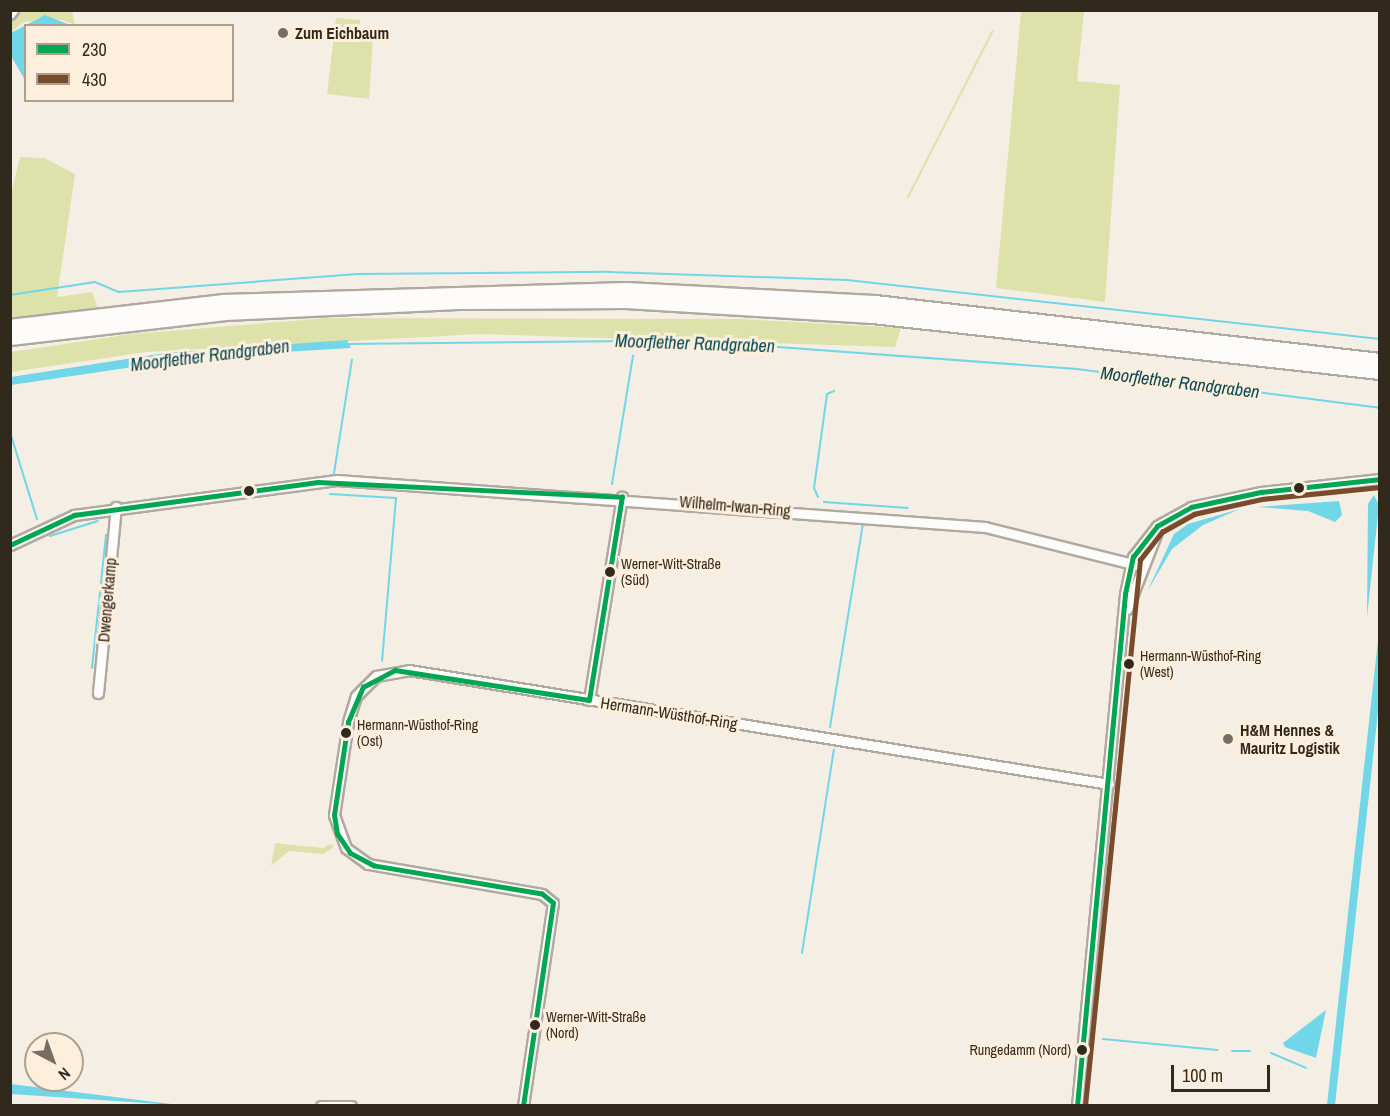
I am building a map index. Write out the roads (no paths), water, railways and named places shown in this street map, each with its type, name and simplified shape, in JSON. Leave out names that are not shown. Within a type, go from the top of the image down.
[{"type":"highway","points":[[10,327],[224,302],[456,291],[626,290],[874,303],[1380,361]]},
{"type":"highway","points":[[10,339],[226,314],[458,302],[626,302],[873,316],[1380,372]]},
{"type":"street","points":[[1077,1106],[1124,620],[1135,565],[1149,534],[1167,520],[1191,507],[1246,494],[1379,479]]},
{"type":"street","name":"Wilhelm-Iwan-Ring","points":[[10,545],[43,526],[116,507],[337,480],[622,497],[985,527],[1135,565]]},
{"type":"street","points":[[589,700],[622,497]]},
{"type":"street","name":"Dwengerkamp","points":[[98,693],[116,507]]},
{"type":"street","name":"Hermann-Wüsthof-Ring","points":[[523,1106],[555,914],[550,899],[374,866],[350,853],[337,834],[334,815],[348,722],[363,687],[395,670],[1109,784]]},
{"type":"street","points":[[321,1106],[351,1106]]},
{"type":"water","points":[[45,15],[68,24],[28,24]]},
{"type":"water","points":[[24,26],[24,78],[11,56],[11,33]]},
{"type":"water","points":[[347,340],[351,348],[201,357],[11,385],[11,377],[165,353]]},
{"type":"water","points":[[1374,495],[1379,505],[1367,617],[1368,504]]},
{"type":"water","points":[[1339,501],[1342,515],[1335,522],[1308,511],[1258,507]]},
{"type":"water","points":[[1240,509],[1203,525],[1172,549],[1147,592],[1174,534],[1188,524]]},
{"type":"water","points":[[1379,631],[1379,703],[1335,1105],[1327,1105]]},
{"type":"water","points":[[1326,1010],[1316,1058],[1285,1047],[1283,1043]]},
{"type":"water","points":[[11,1084],[24,1086],[24,1092],[75,1092],[175,1105],[11,1094]]},
{"type":"waterway","points":[[10,295],[95,282],[119,292],[357,274],[609,272],[847,280],[1380,339]]},
{"type":"waterway","name":"Moorflether Randgraben","points":[[347,344],[635,341],[778,347],[1077,369],[1380,408]]},
{"type":"waterway","points":[[612,484],[633,356]]},
{"type":"waterway","points":[[334,473],[352,359]]},
{"type":"waterway","points":[[818,497],[814,488],[827,394],[834,391]]},
{"type":"waterway","points":[[10,432],[37,519]]},
{"type":"waterway","points":[[330,494],[396,498],[382,660]]},
{"type":"waterway","points":[[824,502],[908,508]]},
{"type":"waterway","points":[[50,536],[98,521]]},
{"type":"waterway","points":[[830,727],[863,524]]},
{"type":"waterway","points":[[92,668],[106,535]]},
{"type":"waterway","points":[[802,953],[834,749]]},
{"type":"waterway","points":[[1103,1039],[1217,1050]]},
{"type":"waterway","points":[[1232,1051],[1250,1051]]},
{"type":"waterway","points":[[1271,1053],[1306,1068]]},
{"type":"place","name":"Zum Eichbaum","points":[[283,33]]},
{"type":"place","name":"Werner-Witt-Straße (Süd)","points":[[610,572]]},
{"type":"place","name":"Hermann-Wüsthof-Ring (West)","points":[[1129,664]]},
{"type":"place","name":"Hermann-Wüsthof-Ring (Ost)","points":[[346,733]]},
{"type":"place","name":"H&M Hennes & Mauritz Logistik","points":[[1228,739]]},
{"type":"place","name":"Werner-Witt-Straße (Nord)","points":[[535,1025]]},
{"type":"place","name":"Rungedamm (Nord)","points":[[1082,1050]]}]
